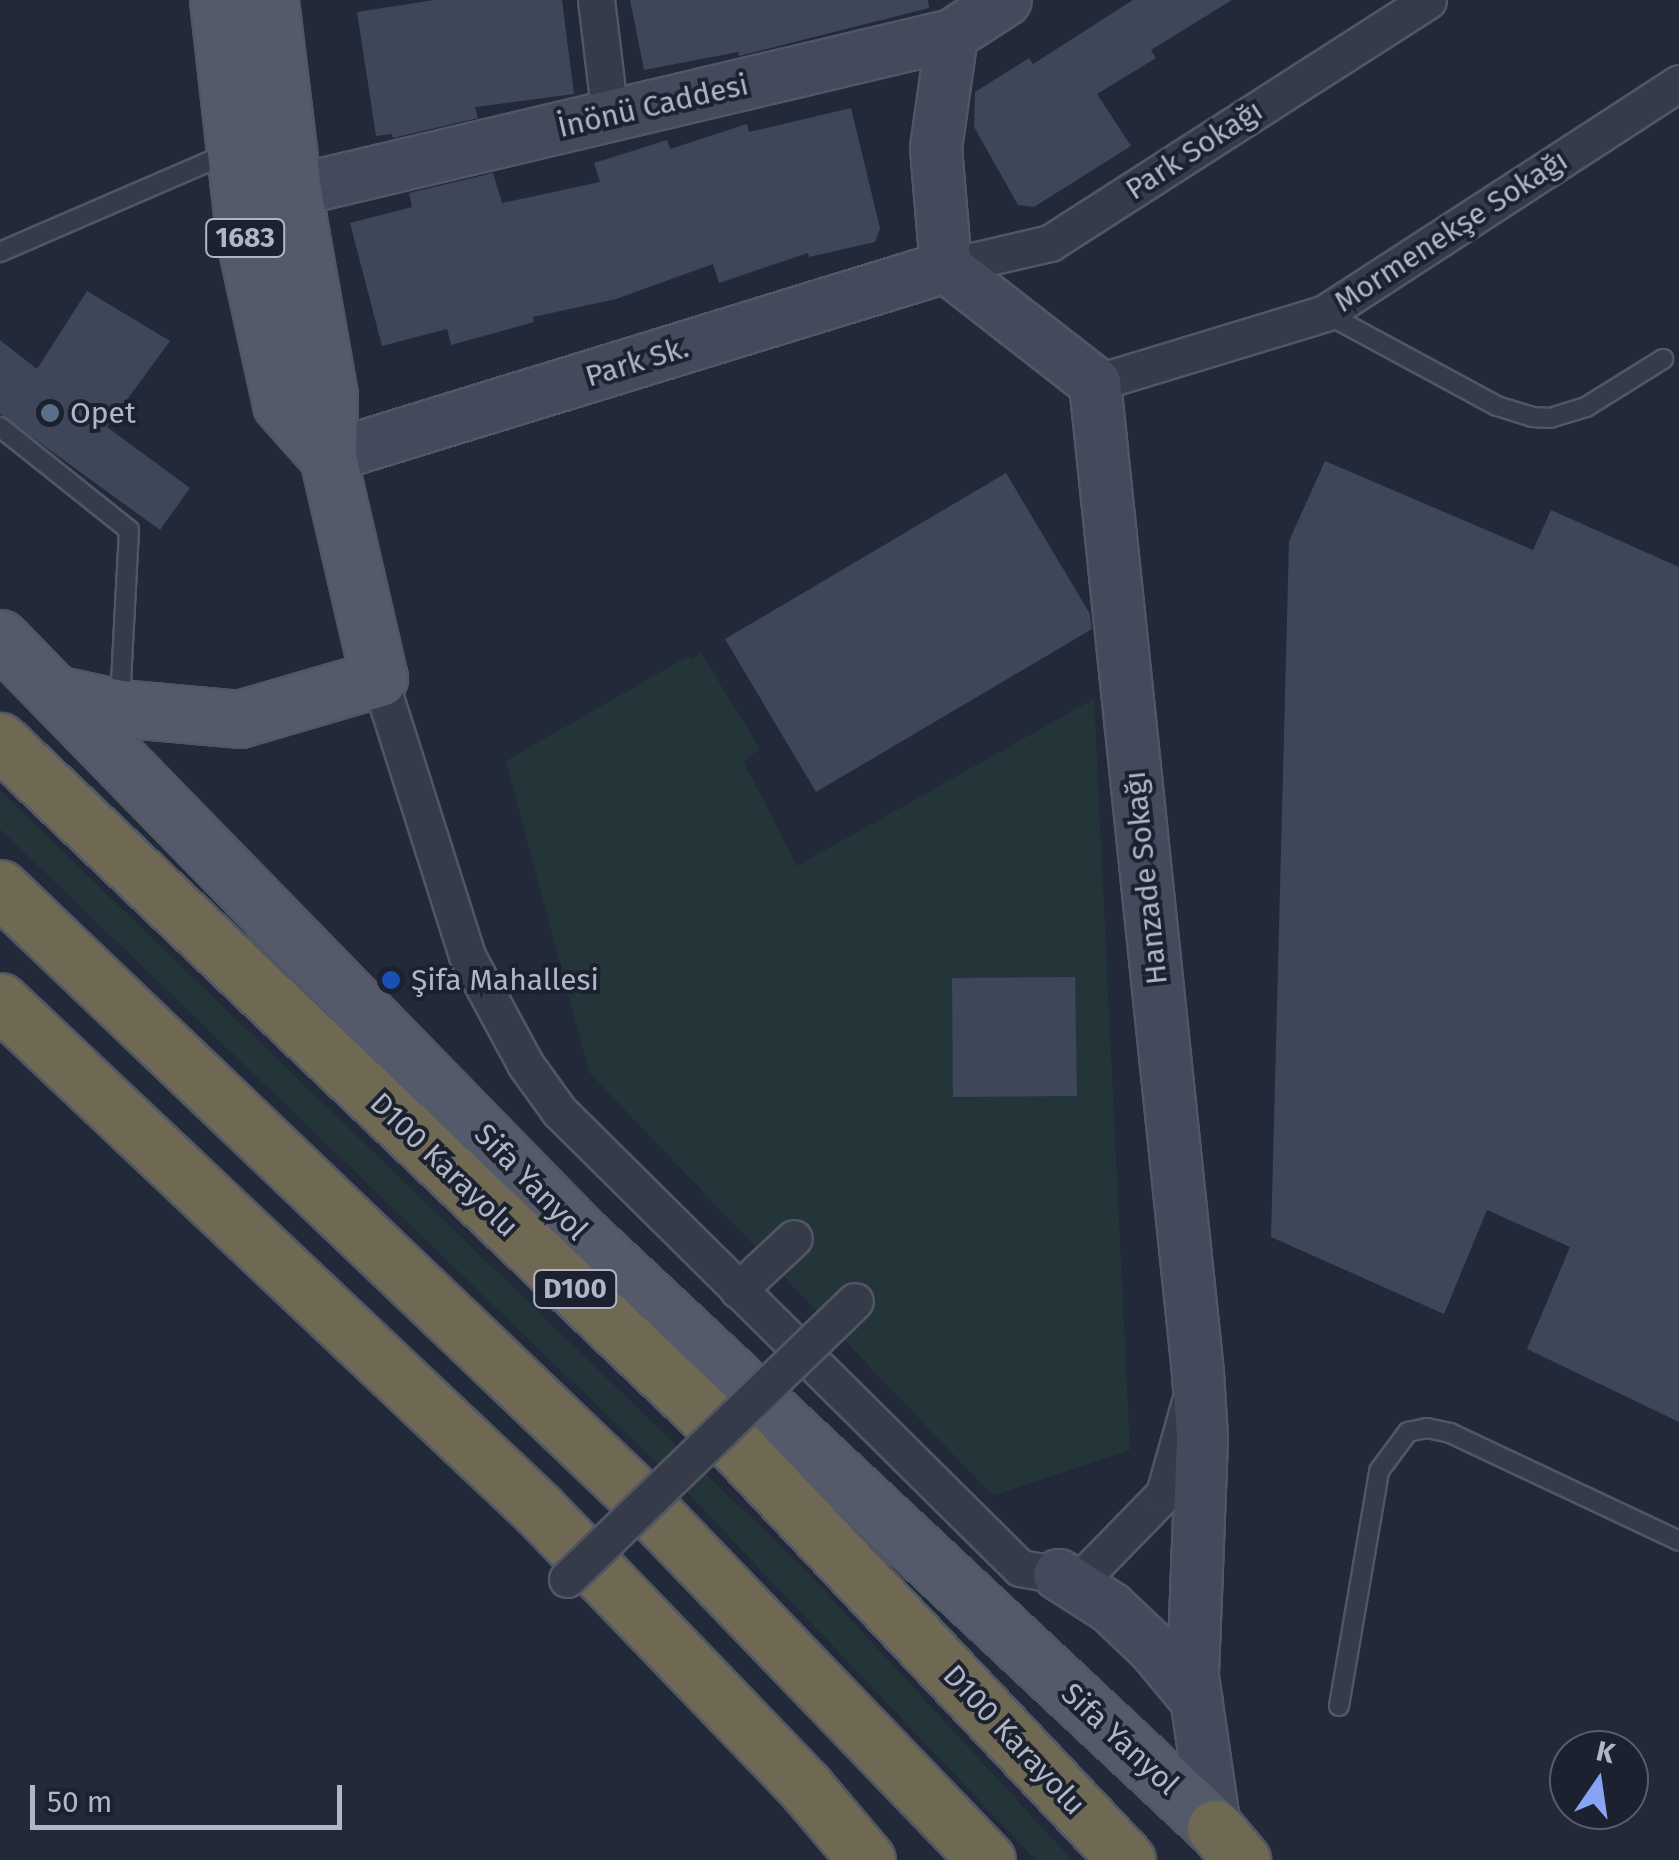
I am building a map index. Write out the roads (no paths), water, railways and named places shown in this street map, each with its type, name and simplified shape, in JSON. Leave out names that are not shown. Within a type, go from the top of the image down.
[{"type":"highway","name":"D100 Karayolu","points":[[0,741],[712,1421],[1127,1860]]},
{"type":"highway","points":[[0,888],[637,1496],[986,1860]]},
{"type":"highway","points":[[0,1001],[807,1789],[866,1860]]},
{"type":"main road","name":"1683","points":[[218,0],[245,240],[282,404],[328,457]]},
{"type":"main road","name":"1683","points":[[270,0],[292,191],[329,394],[328,457]]},
{"type":"main road","points":[[59,695],[120,708],[239,719],[379,678],[328,457]]},
{"type":"main road","name":"Sifa Yanyol","points":[[0,638],[580,1233],[1228,1844]]},
{"type":"street","points":[[596,0],[610,116]]},
{"type":"street","name":"İnönü Caddesi","points":[[292,191],[610,116],[1006,0]]},
{"type":"street","name":"Park Sokağı","points":[[946,267],[1050,243],[1428,0]]},
{"type":"street","points":[[950,18],[936,148],[946,267],[1095,383]]},
{"type":"street","name":"Mormenekşe Sokağı","points":[[1095,383],[1326,313],[1679,83]]},
{"type":"street","name":"Park Sk.","points":[[328,457],[946,267]]},
{"type":"street","name":"Hanzade Sokağı","points":[[1095,383],[1198,1373],[1202,1439],[1194,1677],[1228,1844]]},
{"type":"street","points":[[379,678],[467,956],[526,1066],[559,1111],[1020,1568],[1081,1579],[1164,1494],[1198,1373]]},
{"type":"street","points":[[738,1290],[794,1238]]},
{"type":"street","points":[[567,1579],[855,1301]]},
{"type":"street","points":[[1059,1574],[1111,1608],[1197,1701]]},
{"type":"lane","points":[[0,252],[232,151]]},
{"type":"lane","points":[[1326,313],[1498,406],[1532,417],[1550,418],[1586,406],[1663,359]]},
{"type":"lane","points":[[0,427],[129,530],[120,708]]},
{"type":"lane","points":[[1339,1706],[1380,1471],[1408,1432],[1428,1428],[1450,1433],[1679,1541]]},
{"type":"place","name":"Opet","points":[[50,413]]},
{"type":"place","name":"Şifa Mahallesi","points":[[391,980]]}]
